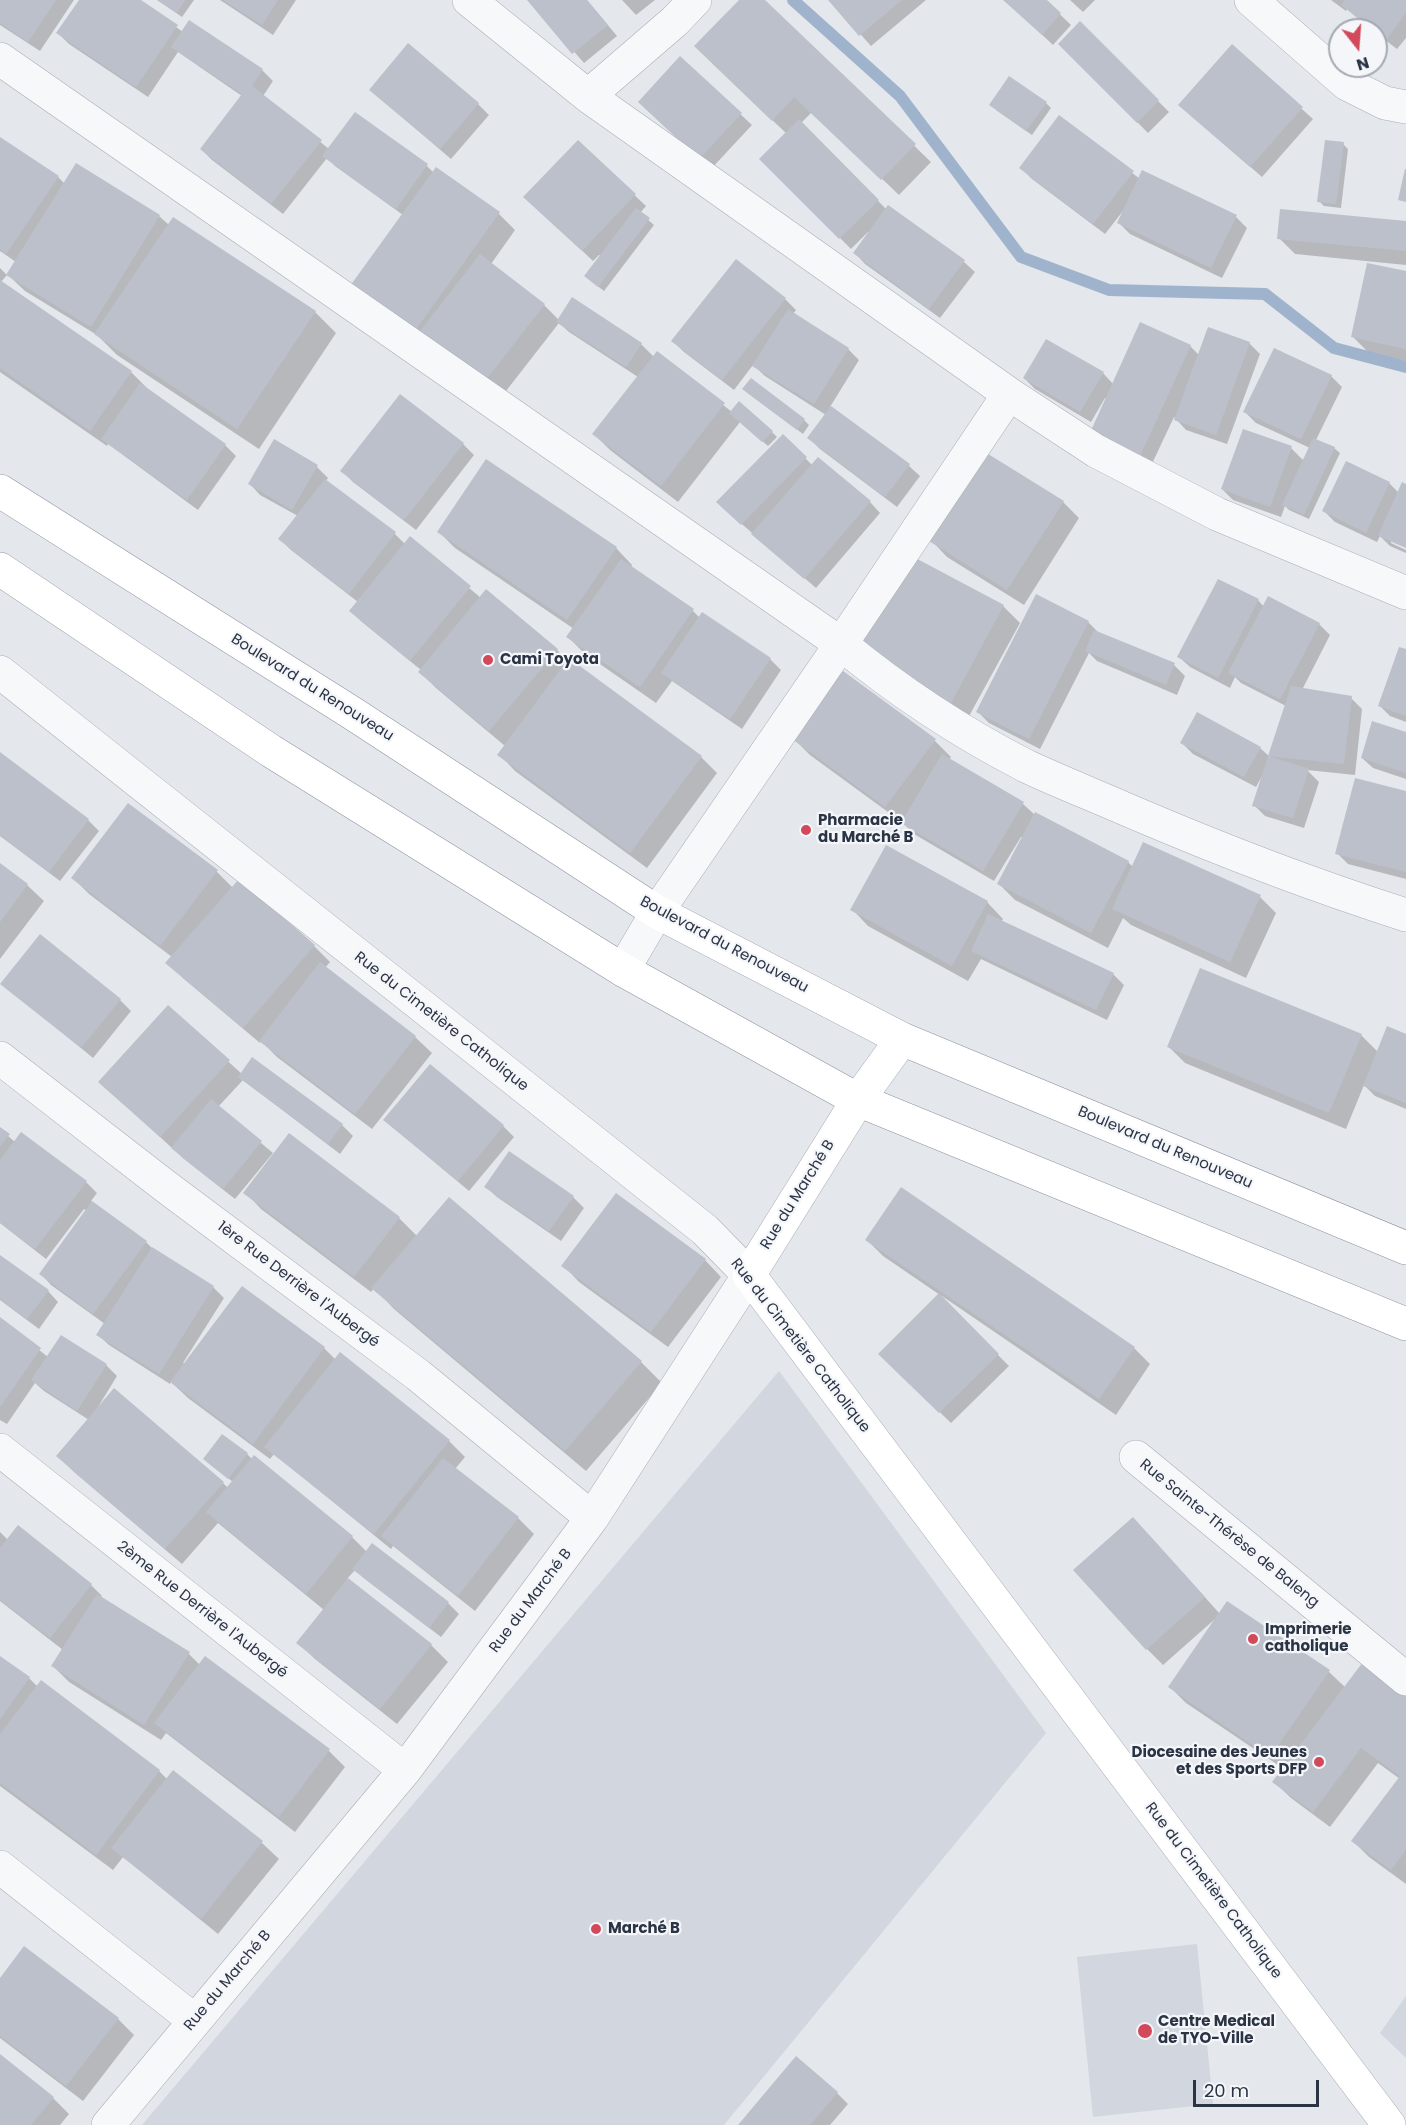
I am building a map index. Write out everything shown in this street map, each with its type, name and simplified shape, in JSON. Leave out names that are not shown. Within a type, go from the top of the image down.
[{"type":"main road","name":"Boulevard du Renouveau","points":[[0,491],[352,713],[657,912],[902,1039],[1406,1248]]},
{"type":"main road","points":[[0,568],[271,751],[623,970],[858,1100],[1406,1324]]},
{"type":"main road","name":"Rue du Marché B","points":[[749,1275],[858,1100],[902,1039]]},
{"type":"main road","name":"Rue du Cimetière Catholique","points":[[749,1275],[1389,2125]]},
{"type":"street","points":[[469,0],[588,96],[1009,394],[1096,452],[1217,514],[1406,593]]},
{"type":"street","points":[[588,96],[675,21],[695,0]]},
{"type":"street","points":[[1251,0],[1347,84],[1385,104],[1406,107]]},
{"type":"street","points":[[0,59],[841,644],[878,674],[958,728],[1028,766],[1187,835],[1321,888],[1406,915]]},
{"type":"street","points":[[623,970],[657,912],[1009,394]]},
{"type":"street","name":"Rue du Cimetière Catholique","points":[[0,672],[705,1230],[749,1275]]},
{"type":"street","name":"1ère Rue Derrière l'Aubergé","points":[[0,1058],[165,1186],[418,1375],[592,1518]]},
{"type":"street","name":"Rue du Marché B","points":[[108,2125],[405,1770],[592,1518],[749,1275]]},
{"type":"street","name":"2ème Rue Derrière l'Aubergé","points":[[0,1450],[405,1770]]},
{"type":"street","name":"Rue Sainte-Thérèse de Baleng","points":[[1136,1457],[1406,1679]]},
{"type":"street","points":[[0,1867],[195,2021]]},
{"type":"shaded area","name":"Marché B","points":[[779,1371],[1046,1733],[724,2125],[142,2125]]},
{"type":"shaded area","name":"Centre Medical de TYO-Ville","points":[[1197,1944],[1213,2104],[1093,2117],[1077,1957]]},
{"type":"shaded area","points":[[1406,1996],[1406,2058],[1380,2033]]},
{"type":"building","points":[[0,0],[56,0],[28,42],[0,23]]},
{"type":"building","points":[[79,0],[141,0],[178,25],[136,87],[56,33]]},
{"type":"building","points":[[157,0],[185,0],[177,13]]},
{"type":"building","points":[[223,0],[278,0],[262,25]]},
{"type":"building","points":[[527,0],[587,0],[608,25],[572,54]]},
{"type":"building","points":[[739,0],[765,0],[916,144],[881,180],[794,97],[772,121],[694,46]]},
{"type":"building","points":[[828,0],[902,0],[859,36]]},
{"type":"building","points":[[1003,0],[1047,0],[1061,13],[1042,35]]},
{"type":"building","points":[[1345,0],[1406,0],[1406,13],[1388,37],[1388,18],[1358,18],[1341,5]]},
{"type":"building","points":[[189,20],[263,69],[252,86],[322,140],[271,204],[200,149],[242,94],[171,47]]},
{"type":"building","points":[[1080,21],[1159,100],[1137,123],[1058,44]]},
{"type":"building","points":[[408,43],[479,103],[440,149],[369,90]]},
{"type":"building","points":[[1232,44],[1303,107],[1250,167],[1178,105]]},
{"type":"building","points":[[680,56],[742,113],[699,159],[638,102]]},
{"type":"building","points":[[1009,76],[1047,102],[1026,131],[989,105]]},
{"type":"building","points":[[355,112],[428,164],[396,209],[322,156]]},
{"type":"building","points":[[1059,115],[1134,171],[1093,224],[1019,168]]},
{"type":"building","points":[[799,119],[879,200],[839,239],[759,159]]},
{"type":"building","points":[[0,137],[59,176],[6,254],[0,249]]},
{"type":"building","points":[[578,140],[636,194],[582,251],[523,197]]},
{"type":"building","points":[[1325,140],[1344,142],[1336,204],[1317,202]]},
{"type":"building","points":[[76,163],[160,215],[91,327],[6,275]]},
{"type":"building","points":[[436,167],[500,212],[414,332],[350,286]]},
{"type":"building","points":[[1406,169],[1406,202],[1398,200]]},
{"type":"building","points":[[1142,170],[1237,215],[1211,268],[1117,223]]},
{"type":"building","points":[[888,205],[965,260],[929,309],[853,253]]},
{"type":"building","points":[[636,208],[650,218],[598,287],[584,276]]},
{"type":"building","points":[[1280,209],[1406,221],[1406,251],[1277,239]]},
{"type":"building","points":[[173,217],[316,311],[237,429],[94,334]]},
{"type":"building","points":[[480,254],[545,304],[482,385],[417,335]]},
{"type":"building","points":[[736,259],[786,298],[722,380],[671,341]]},
{"type":"building","points":[[1367,263],[1406,271],[1406,349],[1351,337]]},
{"type":"building","points":[[0,280],[132,371],[90,431],[0,368]]},
{"type":"building","points":[[572,297],[642,343],[626,367],[556,322]]},
{"type":"building","points":[[788,309],[849,348],[814,404],[752,366]]},
{"type":"building","points":[[1140,322],[1191,345],[1139,458],[1089,435]]},
{"type":"building","points":[[1208,327],[1250,342],[1216,435],[1174,420]]},
{"type":"building","points":[[1046,339],[1104,372],[1080,412],[1023,378]]},
{"type":"building","points":[[1274,348],[1332,375],[1301,439],[1243,412]]},
{"type":"building","points":[[657,351],[725,403],[661,486],[592,434]]},
{"type":"building","points":[[751,378],[805,419],[797,430],[742,389]]},
{"type":"building","points":[[140,383],[226,444],[187,500],[101,439]]},
{"type":"building","points":[[400,394],[464,443],[404,520],[340,471]]},
{"type":"building","points":[[739,401],[773,431],[762,442],[729,413]]},
{"type":"building","points":[[831,406],[910,464],[885,497],[807,438]]},
{"type":"building","points":[[1243,429],[1292,446],[1270,507],[1221,489]]},
{"type":"building","points":[[783,434],[807,457],[741,525],[716,502]]},
{"type":"building","points":[[1313,438],[1335,447],[1304,515],[1282,505]]},
{"type":"building","points":[[274,439],[318,465],[292,510],[248,484]]},
{"type":"building","points":[[985,452],[1064,501],[1007,590],[929,541]]},
{"type":"building","points":[[818,457],[871,501],[804,579],[751,534]]},
{"type":"building","points":[[486,459],[617,547],[567,620],[437,532]]},
{"type":"building","points":[[1346,461],[1390,482],[1366,533],[1322,511]]},
{"type":"building","points":[[325,479],[396,532],[349,594],[278,539]]},
{"type":"building","points":[[1402,482],[1406,484],[1406,548],[1378,536]]},
{"type":"building","points":[[410,536],[471,586],[410,661],[349,611]]},
{"type":"building","points":[[908,554],[1004,605],[951,703],[854,652]]},
{"type":"building","points":[[621,559],[694,609],[640,687],[566,637]]},
{"type":"building","points":[[1218,579],[1259,599],[1218,678],[1177,657]]},
{"type":"building","name":"Cami Toyota","points":[[486,589],[558,649],[489,731],[418,672]]},
{"type":"building","points":[[1036,594],[1089,621],[1029,739],[976,712]]},
{"type":"building","points":[[1268,596],[1320,623],[1280,699],[1228,673]]},
{"type":"building","points":[[702,612],[771,658],[730,719],[661,673]]},
{"type":"building","points":[[1094,630],[1175,663],[1166,685],[1085,651]]},
{"type":"building","points":[[1399,647],[1406,649],[1406,716],[1378,706]]},
{"type":"building","points":[[569,658],[702,756],[630,853],[497,755]]},
{"type":"building","points":[[843,671],[936,739],[885,807],[792,739]]},
{"type":"building","points":[[1291,686],[1352,696],[1344,764],[1268,756]]},
{"type":"building","points":[[1197,712],[1261,747],[1244,777],[1180,743]]},
{"type":"building","points":[[1372,721],[1406,732],[1406,773],[1361,758]]},
{"type":"building","points":[[0,752],[89,819],[49,872],[0,835]]},
{"type":"building","points":[[942,754],[1024,802],[983,871],[901,823]]},
{"type":"building","points":[[1268,756],[1309,769],[1293,818],[1252,806]]},
{"type":"building","points":[[1355,778],[1406,791],[1406,872],[1335,854]]},
{"type":"building","points":[[128,803],[218,870],[160,946],[71,878]]},
{"type":"building","points":[[1035,812],[1129,861],[1091,933],[997,884]]},
{"type":"building","points":[[1143,842],[1261,895],[1230,962],[1112,909]]},
{"type":"building","points":[[886,845],[988,901],[952,966],[850,910]]},
{"type":"building","points":[[0,863],[28,884],[0,922]]},
{"type":"building","points":[[239,879],[315,945],[243,1028],[165,963]]},
{"type":"building","points":[[988,914],[1114,973],[1096,1010],[971,951]]},
{"type":"building","points":[[40,934],[121,999],[81,1048],[0,984]]},
{"type":"building","points":[[320,962],[416,1036],[355,1114],[259,1041]]},
{"type":"building","points":[[1200,968],[1362,1034],[1329,1113],[1167,1047]]},
{"type":"building","points":[[168,1005],[230,1060],[160,1137],[98,1082]]},
{"type":"building","points":[[1387,1026],[1406,1034],[1406,1103],[1363,1086]]},
{"type":"building","points":[[252,1057],[343,1124],[328,1144],[238,1077]]},
{"type":"building","points":[[430,1064],[504,1125],[458,1181],[383,1120]]},
{"type":"building","points":[[211,1099],[262,1141],[223,1189],[171,1148]]},
{"type":"building","points":[[0,1127],[10,1134],[0,1146]]},
{"type":"building","points":[[21,1132],[87,1181],[35,1249],[0,1223],[0,1160]]},
{"type":"building","points":[[289,1133],[400,1217],[354,1277],[243,1193]]},
{"type":"building","points":[[509,1151],[574,1196],[549,1231],[484,1187]]},
{"type":"building","points":[[901,1187],[1135,1347],[1099,1399],[865,1240]]},
{"type":"building","points":[[616,1193],[706,1259],[651,1332],[561,1266]]},
{"type":"building","points":[[449,1197],[642,1361],[565,1451],[371,1288]]},
{"type":"building","points":[[92,1201],[147,1241],[93,1314],[39,1274]]},
{"type":"building","points":[[152,1247],[214,1286],[159,1374],[96,1335]]},
{"type":"building","points":[[0,1255],[49,1290],[27,1319],[0,1299]]},
{"type":"building","points":[[242,1286],[325,1347],[253,1444],[170,1382]]},
{"type":"building","points":[[939,1293],[999,1354],[939,1413],[878,1354]]},
{"type":"building","points":[[0,1317],[41,1348],[0,1407]]},
{"type":"building","points":[[61,1335],[107,1364],[77,1411],[31,1380]]},
{"type":"building","points":[[340,1352],[450,1440],[374,1534],[264,1447]]},
{"type":"building","points":[[114,1388],[224,1482],[165,1549],[56,1456]]},
{"type":"building","points":[[222,1434],[248,1453],[228,1479],[203,1459]]},
{"type":"building","points":[[254,1455],[353,1536],[306,1594],[206,1512]]},
{"type":"building","points":[[443,1458],[519,1517],[458,1596],[381,1536]]},
{"type":"building","points":[[1133,1517],[1205,1597],[1146,1650],[1073,1570]]},
{"type":"building","points":[[18,1525],[92,1584],[50,1638],[0,1600],[0,1548]]},
{"type":"building","points":[[372,1543],[449,1602],[429,1628],[352,1569]]},
{"type":"building","points":[[348,1578],[432,1644],[380,1709],[296,1643]]},
{"type":"building","points":[[97,1594],[190,1652],[144,1725],[51,1666]]},
{"type":"building","points":[[1227,1601],[1330,1670],[1270,1757],[1168,1687]]},
{"type":"building","points":[[0,1656],[30,1677],[0,1719]]},
{"type":"building","points":[[205,1656],[330,1749],[279,1817],[154,1723]]},
{"type":"building","name":"Diocesaine des Jeunes et des Sports DFP","points":[[1366,1658],[1406,1688],[1406,1850],[1391,1870],[1351,1841],[1400,1776],[1361,1748],[1313,1812],[1272,1782]]},
{"type":"building","points":[[41,1680],[160,1770],[96,1855],[0,1783],[0,1734]]},
{"type":"building","points":[[173,1770],[263,1841],[201,1919],[111,1848]]},
{"type":"building","points":[[24,1946],[119,2018],[66,2086],[0,2036],[0,1978]]},
{"type":"building","points":[[0,2054],[54,2097],[31,2125],[0,2125]]},
{"type":"building","points":[[796,2056],[838,2092],[810,2125],[738,2125]]},
{"type":"waterway","points":[[793,0],[900,96],[1021,257],[1109,290],[1265,294],[1334,348],[1406,367]]},
{"type":"place","name":"Cami Toyota","points":[[488,660]]},
{"type":"place","name":"Pharmacie du Marché B","points":[[806,830]]},
{"type":"place","name":"Imprimerie catholique","points":[[1253,1639]]},
{"type":"place","name":"Diocesaine des Jeunes et des Sports DFP","points":[[1319,1762]]},
{"type":"place","name":"Marché B","points":[[596,1929]]},
{"type":"place","name":"Centre Medical de TYO-Ville","points":[[1145,2031]]}]
